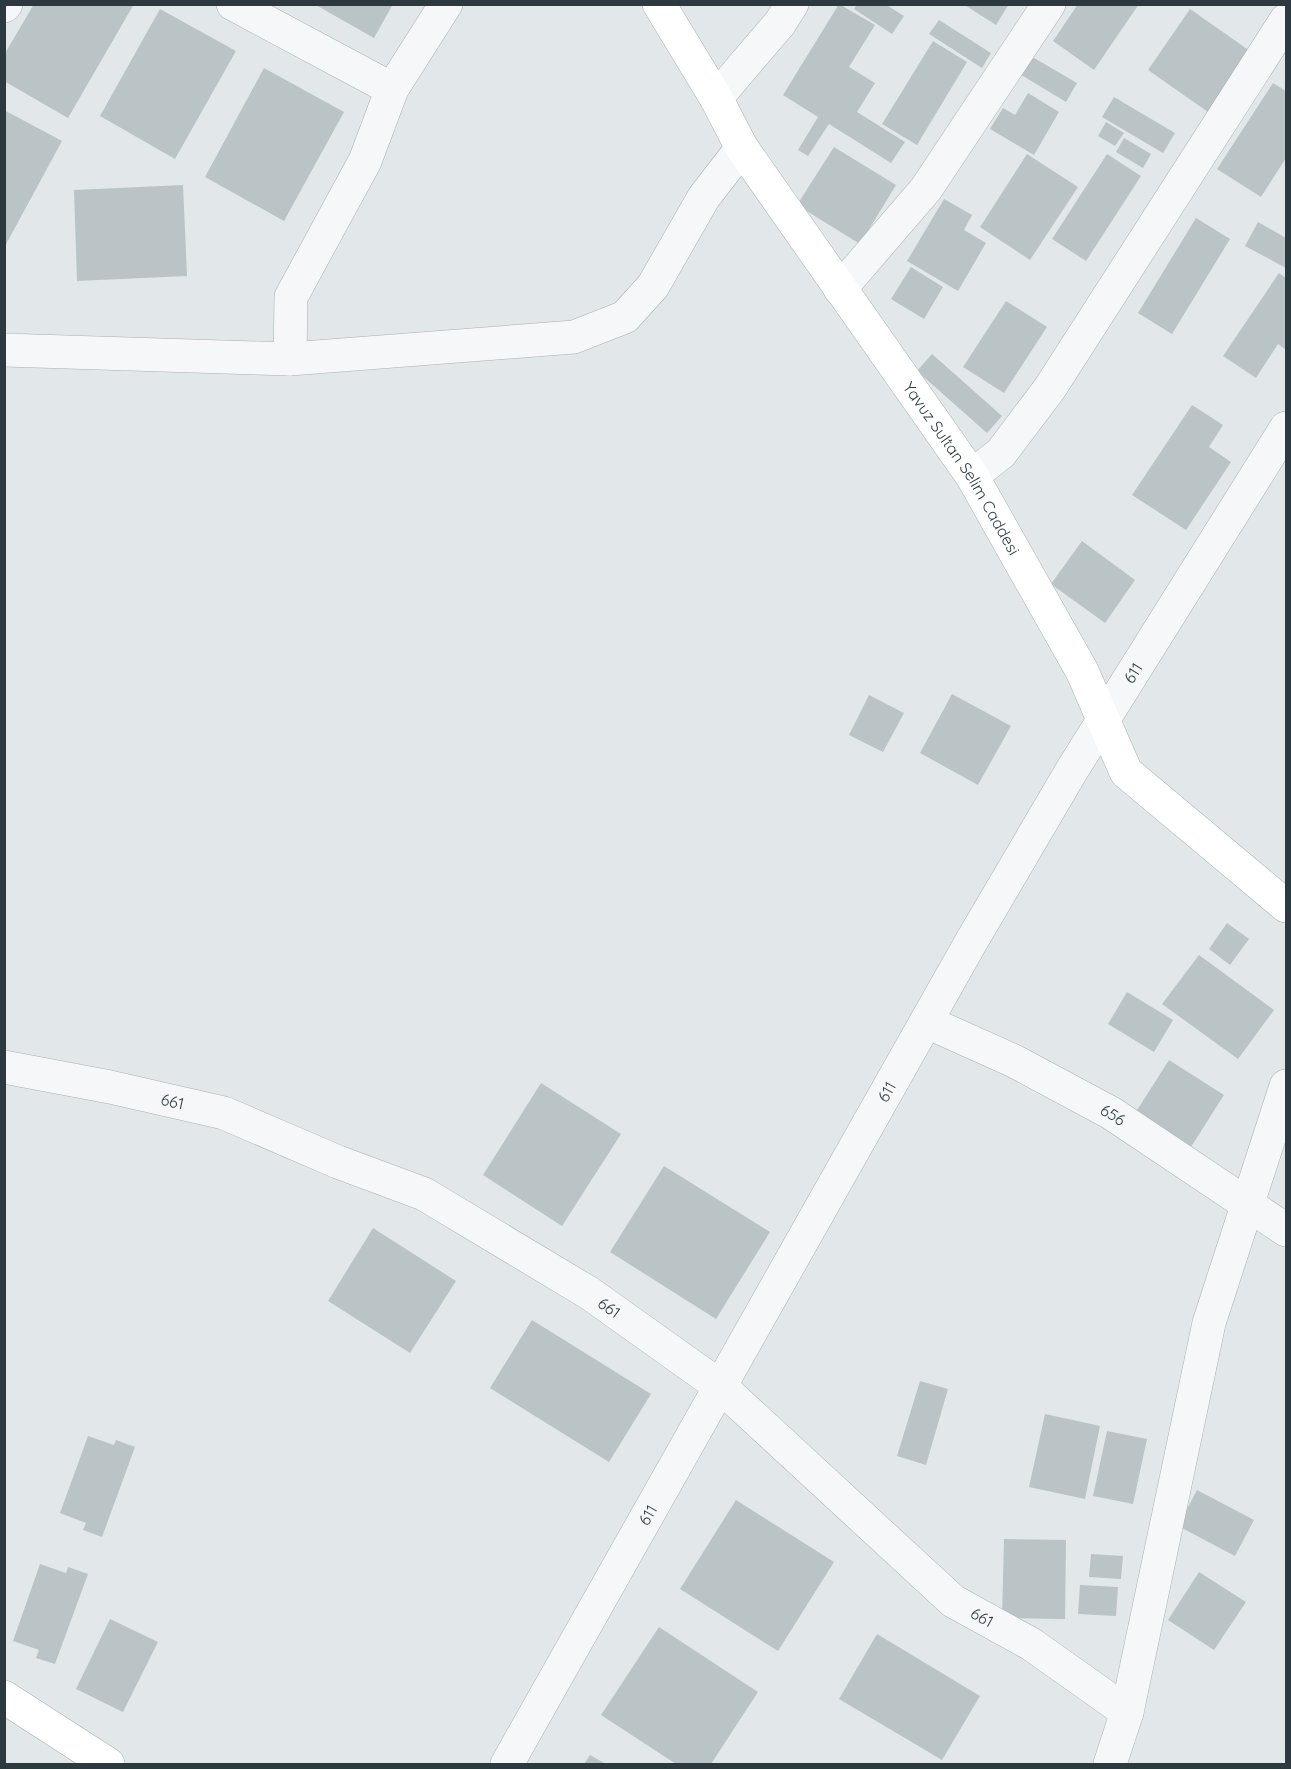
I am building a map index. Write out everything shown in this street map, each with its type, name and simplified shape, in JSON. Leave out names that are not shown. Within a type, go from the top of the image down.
[{"type":"street","points":[[233,4],[392,89]]},
{"type":"street","points":[[290,359],[291,297],[365,161],[392,89],[446,4]]},
{"type":"street","name":"Yavuz Sultan Selim Caddesi","points":[[659,4],[716,98],[742,148],[972,476],[1082,670],[1126,772],[1287,906]]},
{"type":"street","points":[[716,98],[780,23],[792,4]]},
{"type":"street","points":[[840,289],[926,189],[1049,4]]},
{"type":"street","points":[[972,476],[1001,453],[1050,388],[1287,20]]},
{"type":"street","points":[[4,350],[290,359],[574,337],[624,317],[653,286],[704,197],[742,148]]},
{"type":"street","name":"611","points":[[507,1764],[927,1022],[1103,720],[1287,428]]},
{"type":"street","name":"656","points":[[927,1022],[1014,1061],[1111,1113],[1287,1230]]},
{"type":"street","name":"661","points":[[4,1067],[110,1087],[224,1113],[338,1162],[424,1194],[589,1293],[721,1387],[953,1601],[1031,1644],[1127,1712]]},
{"type":"street","points":[[1110,1764],[1127,1712],[1209,1323],[1287,1086]]},
{"type":"street","points":[[4,1697],[108,1764]]},
{"type":"building","points":[[34,4],[134,4],[68,118],[4,81],[4,55]]},
{"type":"building","points":[[314,4],[393,4],[374,38]]},
{"type":"building","points":[[839,4],[875,25],[849,67],[875,83],[857,112],[905,142],[891,163],[829,124],[808,156],[798,150],[818,117],[783,95]]},
{"type":"building","points":[[857,4],[885,4],[904,16],[892,34],[854,9]]},
{"type":"building","points":[[963,4],[1009,4],[996,25]]},
{"type":"building","points":[[1078,4],[1139,4],[1094,70],[1053,41]]},
{"type":"building","points":[[160,9],[236,51],[175,159],[100,116]]},
{"type":"building","points":[[1190,9],[1250,51],[1208,112],[1148,70]]},
{"type":"building","points":[[939,20],[991,53],[982,68],[929,34]]},
{"type":"building","points":[[933,41],[967,62],[917,145],[882,124]]},
{"type":"building","points":[[1029,55],[1077,83],[1066,102],[1018,73]]},
{"type":"building","points":[[264,68],[344,112],[284,221],[205,177]]},
{"type":"building","points":[[1273,83],[1286,91],[1286,158],[1261,197],[1217,169]]},
{"type":"building","points":[[1028,93],[1059,112],[1034,155],[990,129],[1003,108],[1015,115]]},
{"type":"building","points":[[1114,97],[1175,133],[1163,153],[1102,117]]},
{"type":"building","points":[[4,110],[62,141],[4,248]]},
{"type":"building","points":[[1106,122],[1124,133],[1115,146],[1098,136]]},
{"type":"building","points":[[1124,138],[1151,154],[1143,168],[1116,152]]},
{"type":"building","points":[[834,147],[896,185],[860,244],[797,205]]},
{"type":"building","points":[[1027,154],[1078,187],[1030,260],[980,227]]},
{"type":"building","points":[[1107,154],[1141,176],[1086,261],[1052,239]]},
{"type":"building","points":[[183,185],[187,276],[77,281],[74,190]]},
{"type":"building","points":[[944,199],[972,215],[964,230],[986,243],[958,291],[907,261]]},
{"type":"building","points":[[1196,218],[1230,239],[1172,334],[1138,313]]},
{"type":"building","points":[[1258,222],[1286,238],[1286,268],[1245,246]]},
{"type":"building","points":[[911,267],[943,287],[924,319],[891,299]]},
{"type":"building","points":[[1279,273],[1286,278],[1286,350],[1278,344],[1256,378],[1223,356]]},
{"type":"building","points":[[1006,301],[1047,327],[1004,393],[963,367]]},
{"type":"building","points":[[932,354],[1002,416],[987,433],[917,371]]},
{"type":"building","points":[[1192,405],[1223,425],[1209,447],[1231,462],[1186,530],[1132,495]]},
{"type":"building","points":[[1082,541],[1135,580],[1105,623],[1051,584]]},
{"type":"building","points":[[952,694],[1011,726],[978,785],[920,753]]},
{"type":"building","points":[[869,695],[904,713],[883,752],[849,735]]},
{"type":"building","points":[[1227,923],[1249,939],[1230,965],[1209,949]]},
{"type":"building","points":[[1199,955],[1274,1010],[1238,1059],[1162,1004]]},
{"type":"building","points":[[1127,992],[1173,1020],[1154,1052],[1108,1024]]},
{"type":"building","points":[[1169,1060],[1224,1095],[1189,1150],[1134,1115]]},
{"type":"building","points":[[541,1083],[621,1134],[562,1226],[483,1175]]},
{"type":"building","points":[[664,1166],[770,1232],[716,1319],[610,1252]]},
{"type":"building","points":[[373,1228],[456,1281],[410,1353],[328,1301]]},
{"type":"building","points":[[532,1320],[651,1394],[609,1462],[490,1388]]},
{"type":"building","points":[[920,1381],[948,1389],[926,1465],[897,1456]]},
{"type":"building","points":[[1045,1414],[1100,1426],[1085,1499],[1029,1487]]},
{"type":"building","points":[[1107,1431],[1147,1439],[1133,1504],[1093,1496]]},
{"type":"building","points":[[88,1436],[114,1445],[116,1440],[135,1447],[102,1537],[83,1530],[86,1523],[60,1513]]},
{"type":"building","points":[[1197,1490],[1254,1520],[1235,1556],[1178,1526]]},
{"type":"building","points":[[736,1500],[834,1562],[778,1651],[680,1589]]},
{"type":"building","points":[[1004,1539],[1066,1540],[1065,1619],[1002,1618]]},
{"type":"building","points":[[1091,1554],[1123,1556],[1121,1579],[1089,1577]]},
{"type":"building","points":[[40,1564],[66,1573],[68,1567],[88,1574],[55,1664],[36,1658],[39,1650],[13,1641]]},
{"type":"building","points":[[1199,1572],[1246,1602],[1214,1650],[1168,1620]]},
{"type":"building","points":[[1080,1585],[1118,1587],[1116,1616],[1078,1614]]},
{"type":"building","points":[[110,1619],[158,1642],[123,1712],[76,1689]]},
{"type":"building","points":[[659,1627],[758,1692],[711,1764],[676,1764],[601,1715]]},
{"type":"building","points":[[877,1634],[980,1696],[942,1760],[839,1699]]},
{"type":"building","points":[[590,1755],[606,1764],[584,1764]]}]
